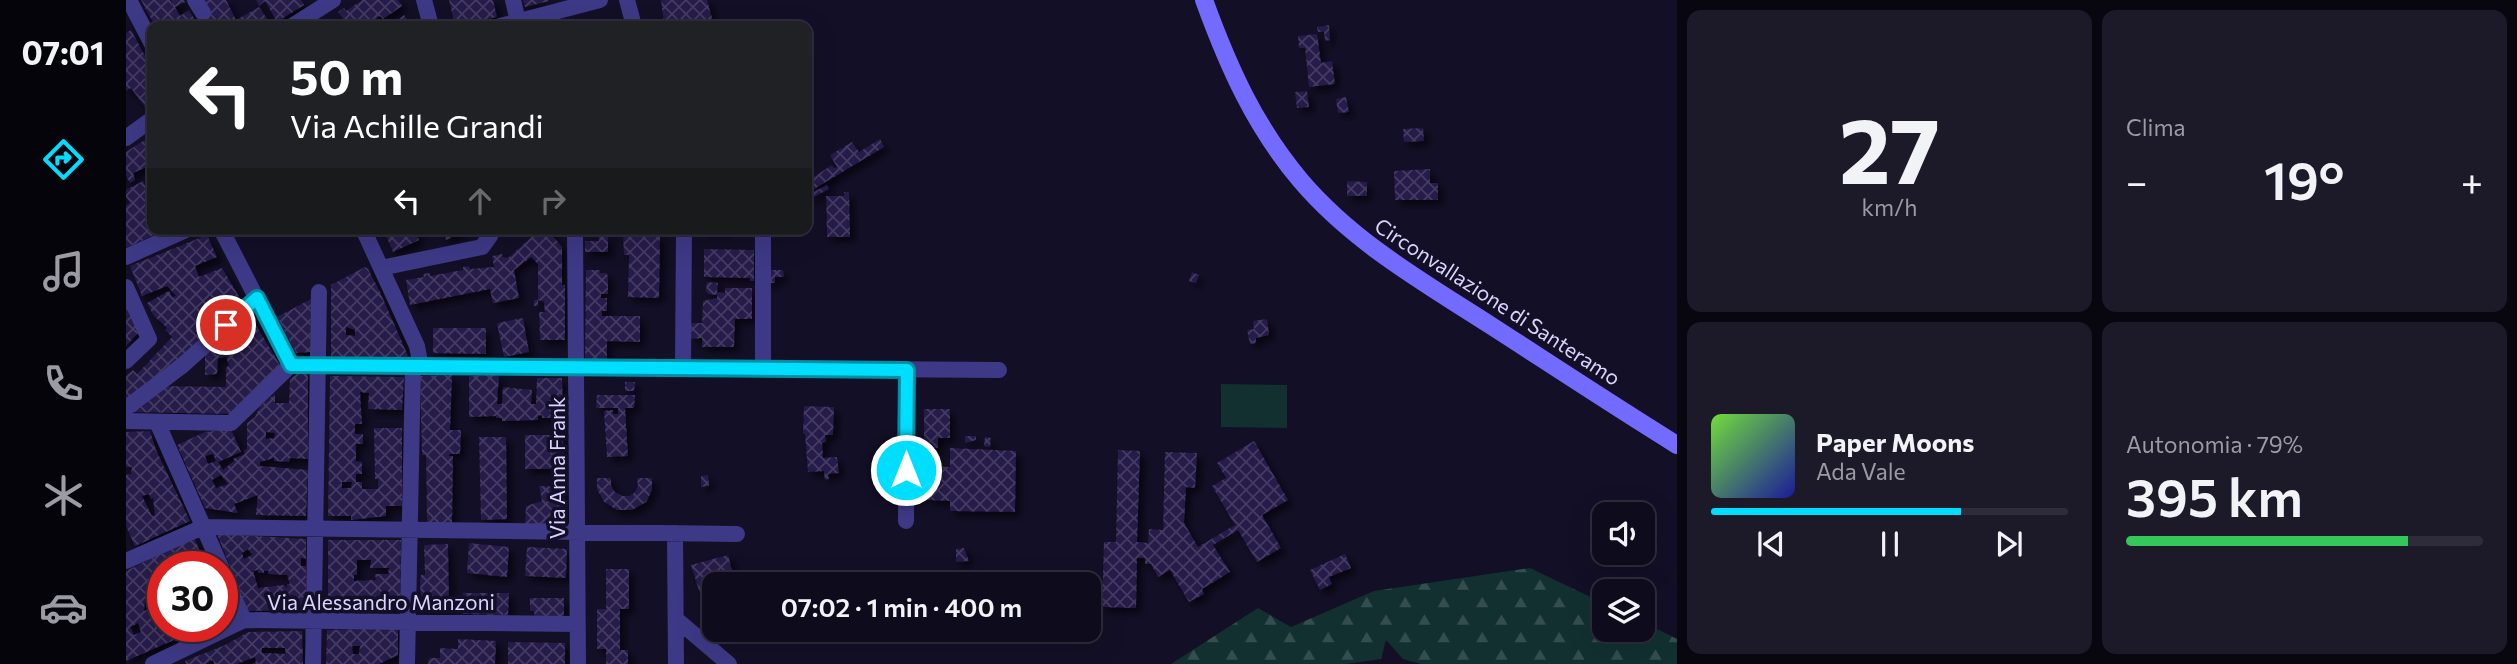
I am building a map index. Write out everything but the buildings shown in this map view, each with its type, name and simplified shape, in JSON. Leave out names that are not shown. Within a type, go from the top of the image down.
[{"type":"main road","name":"Circonvallazione di Santeramo","points":[[1204,0],[1223,52],[1252,111],[1300,179],[1346,226],[1394,263],[1677,445]]},
{"type":"street","points":[[300,21],[333,0]]},
{"type":"street","points":[[424,0],[430,21]]},
{"type":"street","points":[[513,0],[518,21]]},
{"type":"street","points":[[529,21],[600,0]]},
{"type":"street","points":[[627,0],[633,21]]},
{"type":"street","points":[[130,10],[147,36]]},
{"type":"street","points":[[126,138],[147,123]]},
{"type":"street","points":[[126,257],[175,235]]},
{"type":"street","points":[[224,235],[291,365]]},
{"type":"street","points":[[366,235],[418,346],[408,621],[402,662]]},
{"type":"street","points":[[381,268],[482,247],[490,235]]},
{"type":"street","name":"Via Anna Frank","points":[[575,235],[578,664]]},
{"type":"street","points":[[683,368],[684,235]]},
{"type":"street","points":[[763,235],[763,369]]},
{"type":"street","points":[[126,287],[149,339],[126,361]]},
{"type":"street","points":[[313,664],[319,292]]},
{"type":"street","points":[[126,408],[183,365],[257,298]]},
{"type":"street","points":[[126,421],[231,423],[291,365],[999,370]]},
{"type":"street","points":[[906,520],[907,370]]},
{"type":"street","points":[[157,422],[213,551]]},
{"type":"street","points":[[126,561],[203,527],[737,534]]},
{"type":"street","points":[[675,533],[676,664]]},
{"type":"street","points":[[238,607],[244,620]]},
{"type":"street","points":[[676,619],[729,664]]},
{"type":"street","name":"Via Alessandro Manzoni","points":[[153,664],[177,659],[244,620],[577,624]]},
{"type":"green space","points":[[1221,384],[1287,385],[1287,428],[1221,427]]},
{"type":"green space","points":[[1530,568],[1592,598],[1592,642],[1655,642],[1655,628],[1677,639],[1677,664],[1421,664],[1403,659],[1386,640],[1381,659],[1346,664],[1171,664],[1258,608],[1291,627],[1374,591]]},
{"type":"route","points":[[226,325],[257,298],[291,365],[907,370],[906,470]]}]
